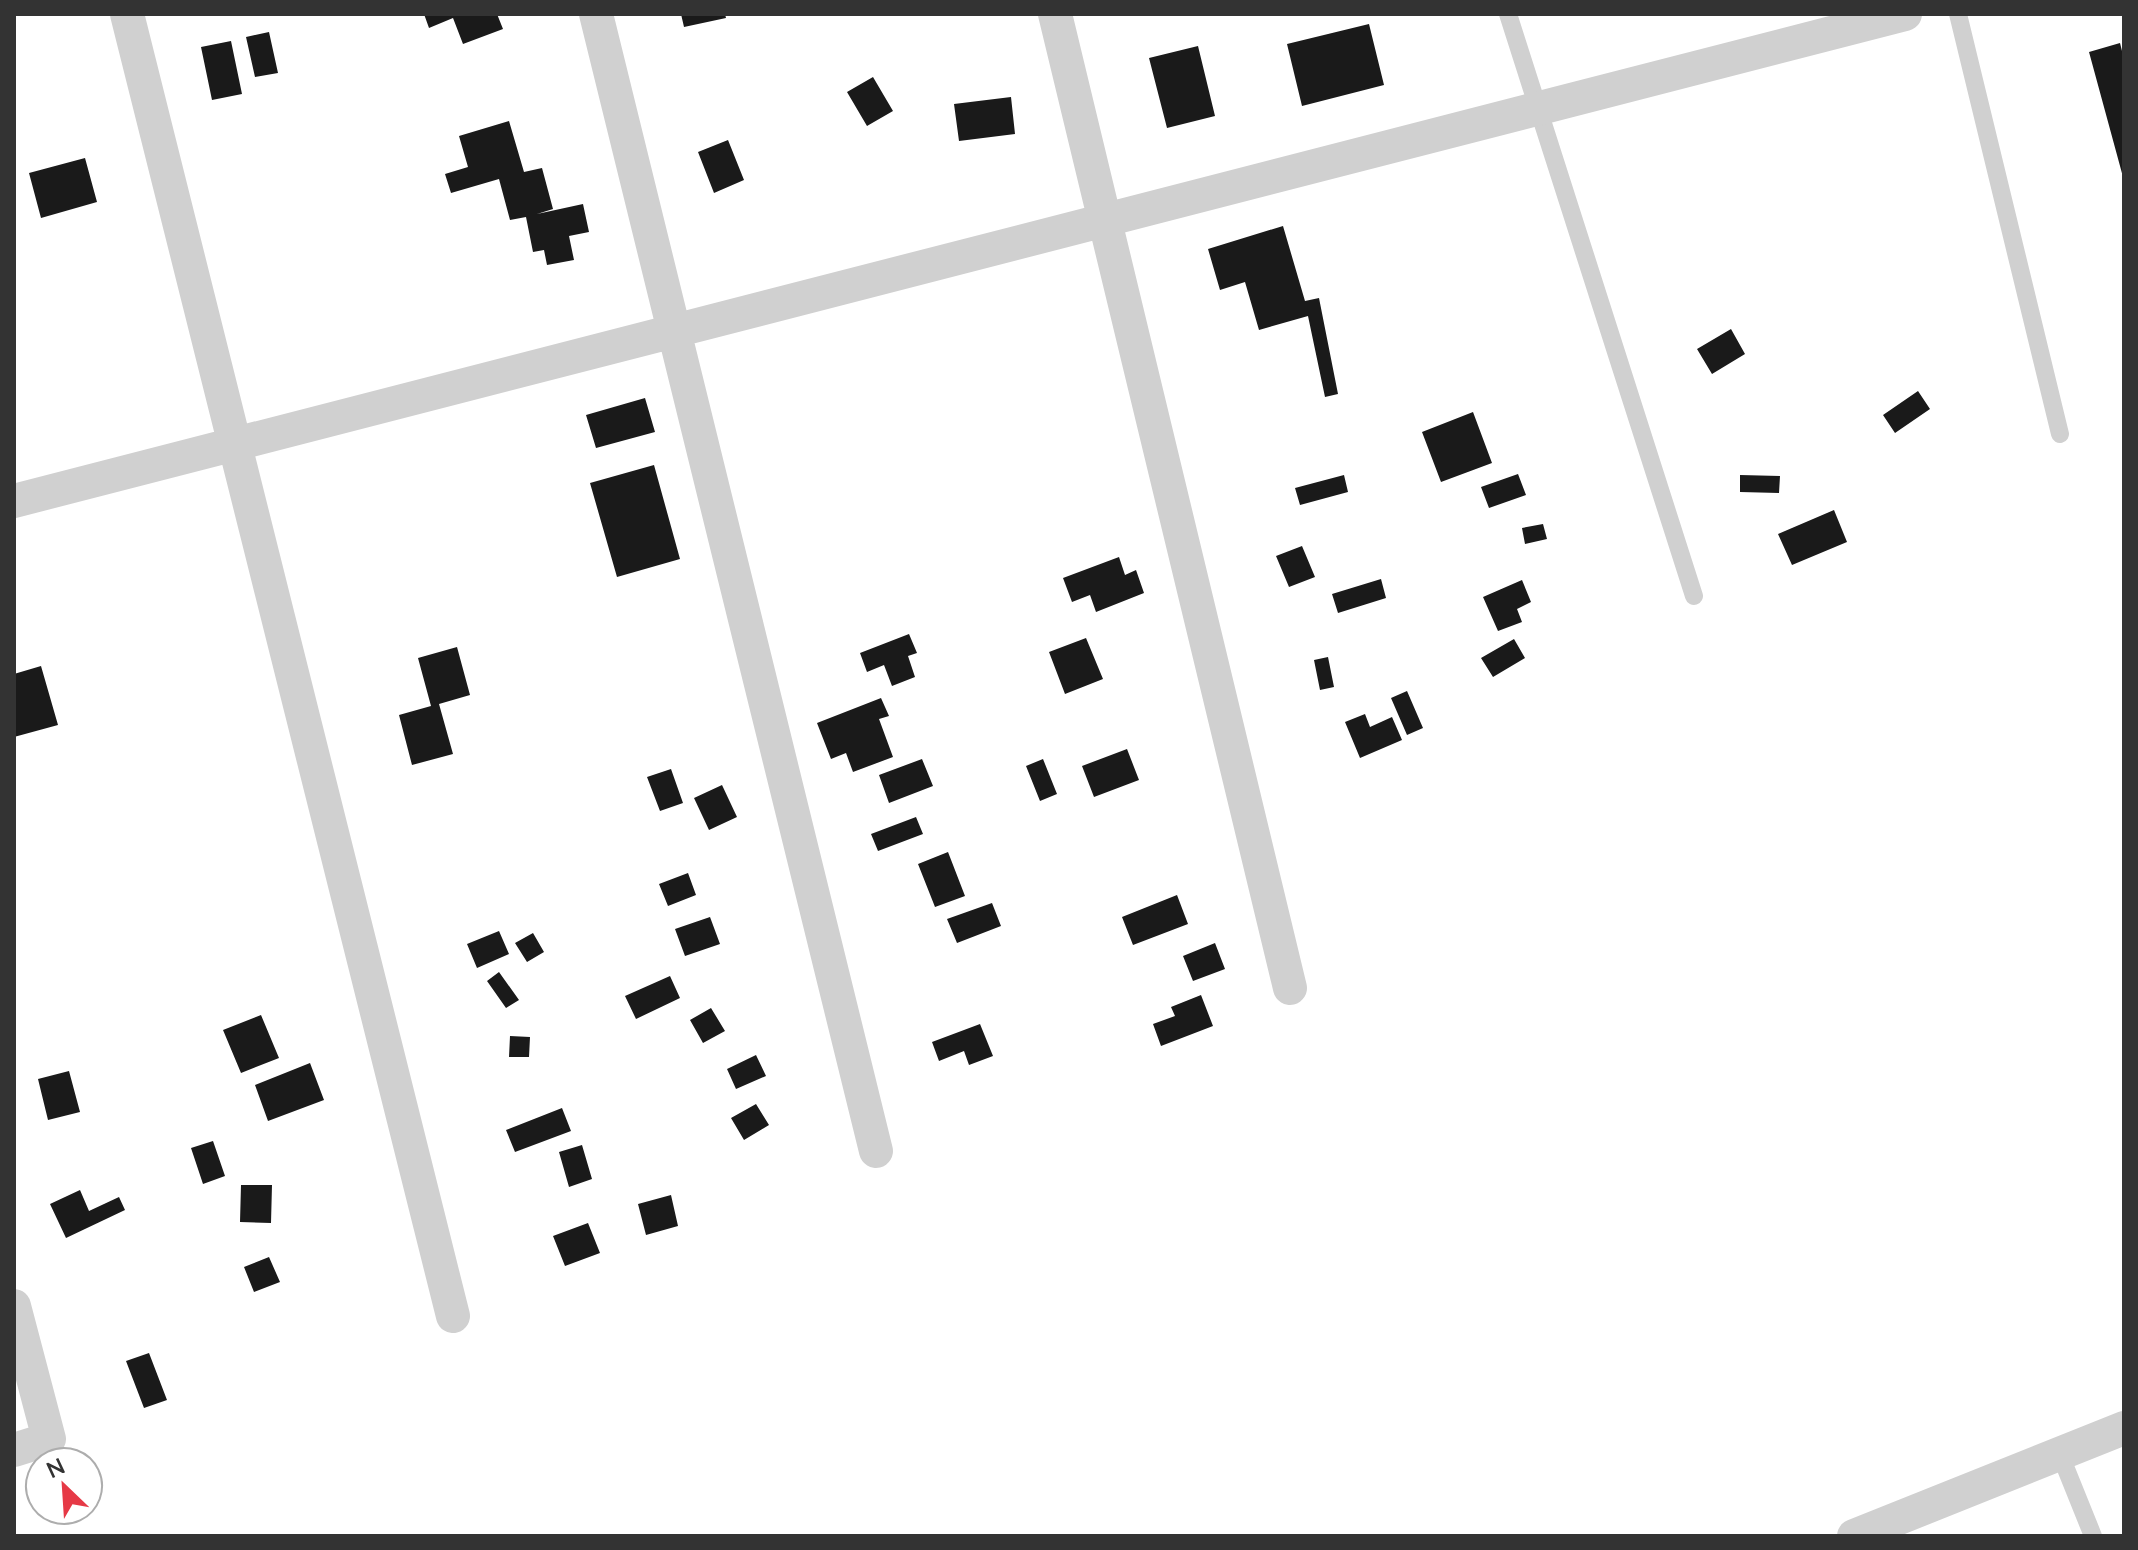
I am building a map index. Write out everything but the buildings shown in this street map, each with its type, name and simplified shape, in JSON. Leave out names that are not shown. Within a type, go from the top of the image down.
[{"type":"street","points":[[127,14],[453,1316]]},
{"type":"street","points":[[596,14],[876,1151]]},
{"type":"street","points":[[1055,14],[1290,988]]},
{"type":"street","points":[[14,501],[1905,14]]},
{"type":"street","points":[[14,1306],[49,1439],[14,1450]]},
{"type":"street","points":[[1854,1536],[2124,1428]]},
{"type":"lane","points":[[1508,14],[1694,596]]},
{"type":"lane","points":[[1958,14],[2060,434]]},
{"type":"lane","points":[[2060,1454],[2093,1536]]}]
